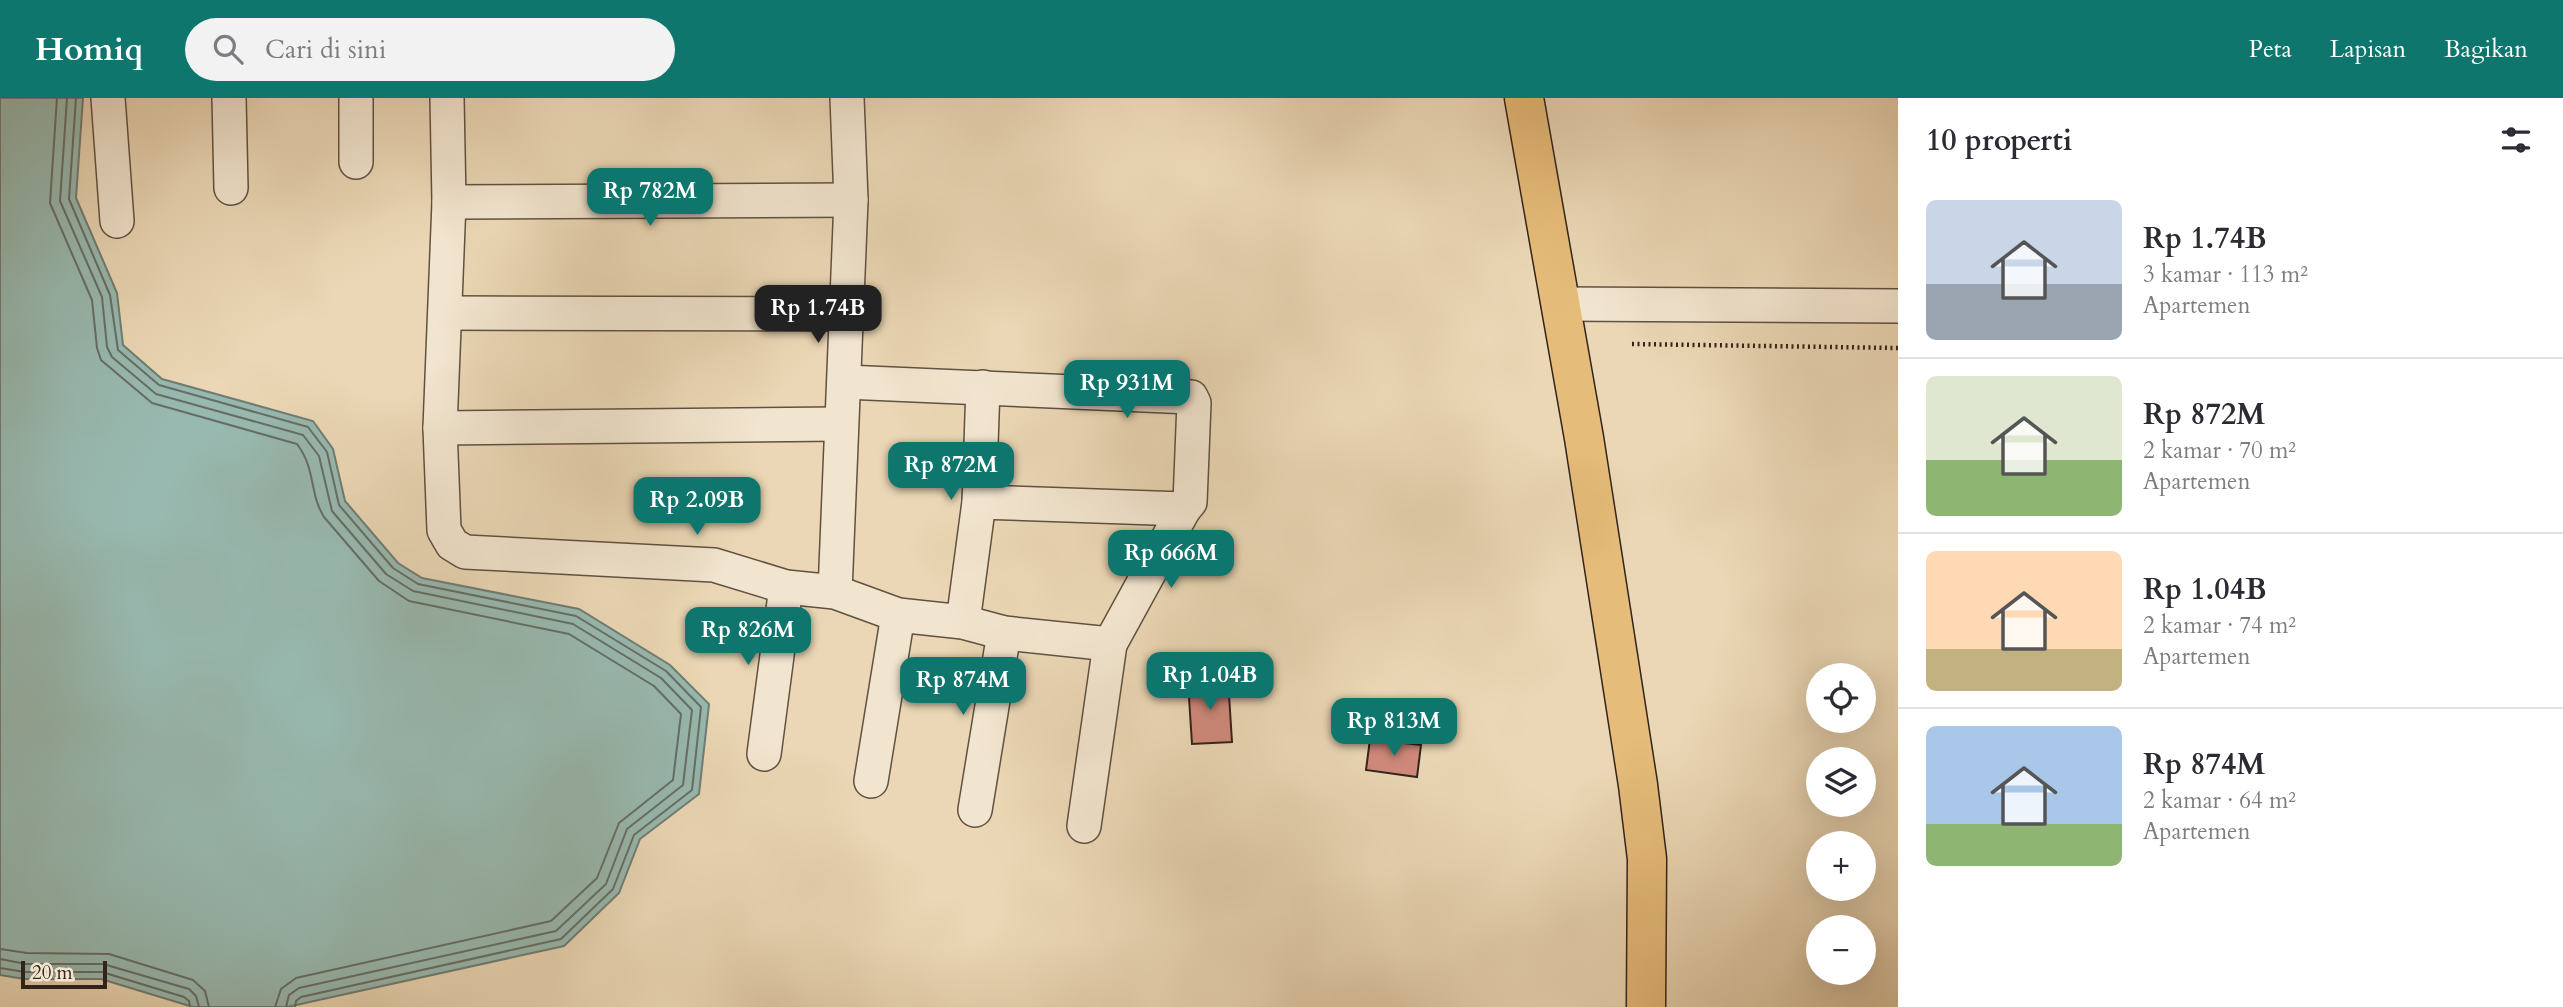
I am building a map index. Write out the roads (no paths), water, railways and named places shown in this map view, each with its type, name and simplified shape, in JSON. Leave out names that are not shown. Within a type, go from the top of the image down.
[{"type":"main road","points":[[1524,98],[1584,438],[1642,810],[1647,859],[1646,1007]]},
{"type":"street","points":[[108,98],[117,221]]},
{"type":"street","points":[[229,98],[231,188]]},
{"type":"street","points":[[356,98],[356,162]]},
{"type":"street","points":[[447,98],[449,202],[440,428],[444,530],[452,544],[465,552],[714,565],[786,587],[835,592],[898,615],[963,622],[1004,633],[1110,644]]},
{"type":"street","points":[[835,592],[850,200],[847,98]]},
{"type":"street","points":[[449,202],[850,200]]},
{"type":"street","points":[[1560,303],[1898,306]]},
{"type":"street","points":[[445,313],[845,314]]},
{"type":"street","points":[[845,382],[1191,397],[1194,403],[1190,502],[1110,644],[1084,826]]},
{"type":"street","points":[[963,622],[979,502],[983,387]]},
{"type":"street","points":[[440,428],[840,424]]},
{"type":"street","points":[[979,502],[1184,509]]},
{"type":"street","points":[[764,754],[786,587]]},
{"type":"street","points":[[871,781],[898,615]]},
{"type":"street","points":[[975,810],[1004,633]]},
{"type":"water","points":[[0,98],[83,98],[76,198],[117,293],[123,345],[162,379],[313,421],[333,449],[345,501],[398,563],[422,578],[579,609],[670,665],[709,704],[699,794],[640,839],[619,893],[564,946],[287,1007],[193,1007],[101,979],[24,979],[0,975]]}]
